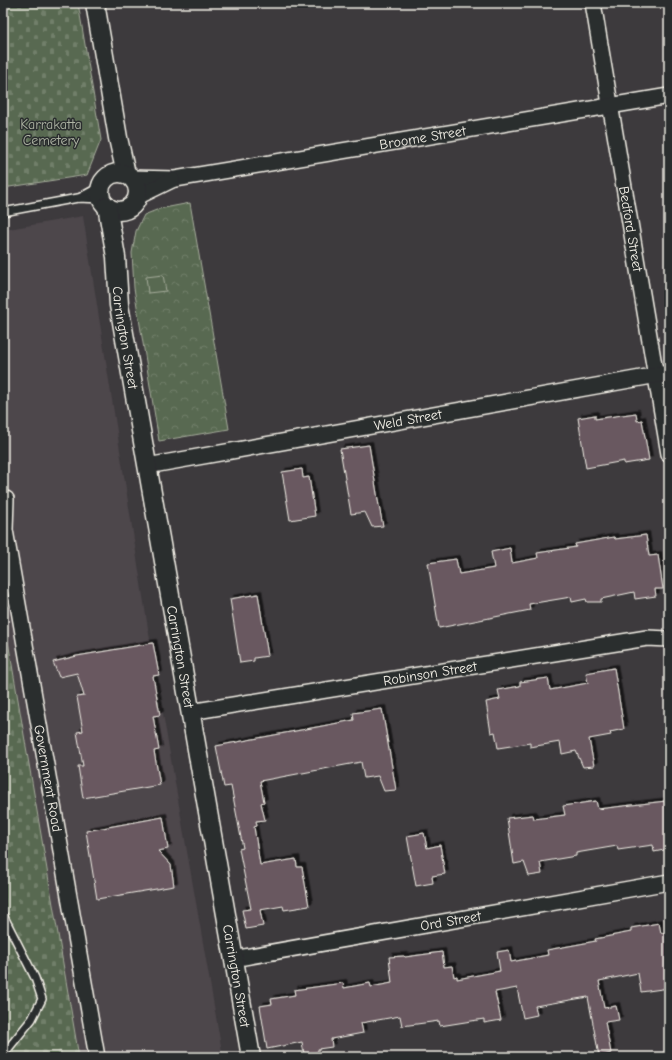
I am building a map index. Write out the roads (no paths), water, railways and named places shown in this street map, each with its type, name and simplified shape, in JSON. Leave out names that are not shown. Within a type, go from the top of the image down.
[{"type":"street","name":"Carrington Street","points":[[95,3],[118,138],[113,186],[119,304],[251,1057]]},
{"type":"street","name":"Bedford Street","points":[[593,3],[610,106],[662,374],[669,454]]},
{"type":"street","name":"Broome Street","points":[[113,186],[175,179],[669,96]]},
{"type":"street","name":"Broome Street","points":[[131,203],[175,179]]},
{"type":"street","points":[[113,186],[137,187],[131,203],[116,210],[113,186]]},
{"type":"street","name":"Carrington Street","points":[[116,257],[131,203]]},
{"type":"street","name":"Weld Street","points":[[147,466],[662,374]]},
{"type":"street","name":"Government Road","points":[[6,499],[5,530],[97,1057]]},
{"type":"street","name":"Robinson Street","points":[[190,712],[647,638],[669,639]]},
{"type":"street","name":"Ord Street","points":[[233,959],[669,882]]},
{"type":"lane","name":"Broome Street","points":[[3,212],[78,198],[113,186]]},
{"type":"lane","name":"Broome Street","points":[[78,198],[113,186]]},
{"type":"lane","points":[[3,915],[35,978],[42,999],[32,1019],[3,1055]]},
{"type":"park label","name":"Karrakatta Cemetery","points":[[51,132]]}]
